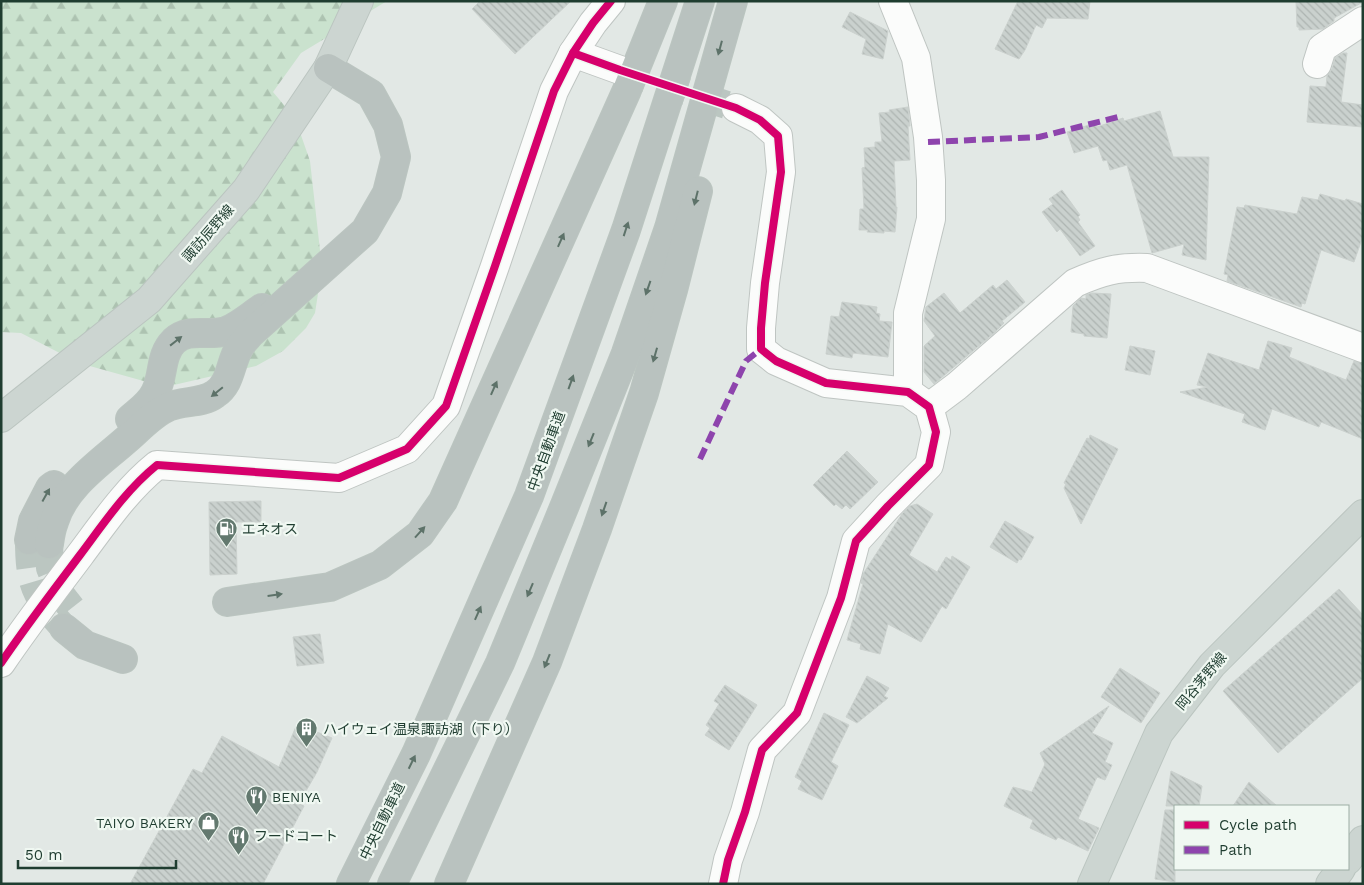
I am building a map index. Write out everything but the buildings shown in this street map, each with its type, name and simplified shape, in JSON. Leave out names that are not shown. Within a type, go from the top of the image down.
[{"type":"highway","points":[[227,602],[330,587],[380,565],[420,534],[443,501],[623,99],[663,1]]},
{"type":"highway","name":"中央自動車道","points":[[351,884],[416,754],[529,496],[626,230],[700,1]]},
{"type":"highway","points":[[392,884],[500,663],[569,496],[632,335],[669,228],[733,1]]},
{"type":"highway","points":[[328,68],[371,94],[388,125],[396,157],[387,193],[365,231],[350,245],[251,333],[240,346],[230,369],[228,379],[214,396],[204,400],[192,400],[168,407],[144,424],[80,480],[39,542],[33,521],[50,488],[146,405],[156,392],[168,347],[176,339],[186,334],[197,332],[207,334],[226,331],[242,322],[350,245]]},
{"type":"highway","points":[[449,884],[547,662],[597,529],[644,393],[673,290],[716,122],[711,82]]},
{"type":"main road","name":"諏訪辰野線","points":[[1,418],[149,300],[246,190],[328,68],[359,1]]},
{"type":"main road","name":"岡谷茅野線","points":[[1092,884],[1159,734],[1212,665],[1363,514]]},
{"type":"main road","points":[[1349,859],[1363,840]]},
{"type":"main road","points":[[1330,884],[1340,870]]},
{"type":"street","points":[[1,663],[118,504],[157,465],[339,478],[407,449],[446,406],[554,91],[573,53],[593,23],[611,1]]},
{"type":"street","points":[[723,884],[728,860],[745,812],[762,750],[797,713],[841,598],[856,541],[929,465],[936,432],[919,399],[908,313],[931,219],[928,137],[916,58],[893,1]]},
{"type":"street","points":[[1317,64],[1322,48],[1363,21]]},
{"type":"street","points":[[573,53],[620,70]]},
{"type":"street","points":[[736,108],[760,120],[778,136],[781,172],[765,283],[761,349],[776,361],[826,383],[919,399],[957,386],[1075,283],[1099,272],[1125,267],[1147,268],[1363,348]]},
{"type":"green space","points":[[1,1],[387,1],[301,53],[273,92],[295,118],[310,161],[322,268],[315,313],[306,328],[283,351],[256,366],[165,387],[79,363],[21,333],[1,332]]},
{"type":"tunnel","points":[[620,70],[736,108]]},
{"type":"tunnel","points":[[29,540],[32,579],[40,598],[64,628]]},
{"type":"tunnel","points":[[49,544],[50,568],[62,596],[77,615]]},
{"type":"marked path","points":[[928,142],[1039,137],[1122,116]]},
{"type":"marked path","points":[[700,459],[746,361],[761,349]]},
{"type":"cycle path","points":[[1,663],[116,507],[135,485],[157,465],[339,478],[407,449],[446,406],[554,91],[573,53],[593,23],[611,1]]},
{"type":"cycle path","points":[[573,53],[736,108],[760,120],[778,136],[781,172],[765,283],[761,349],[776,361],[826,383],[908,392],[929,407],[936,432],[929,465],[856,541],[841,598],[797,713],[762,750],[745,812],[728,860],[723,884]]},
{"type":"place","name":"エネオス","points":[[226,548]]},
{"type":"place","name":"ハイウェイ温泉諏訪湖（下り）","points":[[307,748]]},
{"type":"place","name":"BENIYA","points":[[256,816]]},
{"type":"place","name":"TAIYO BAKERY","points":[[209,842]]},
{"type":"place","name":"フードコート","points":[[238,855]]}]
